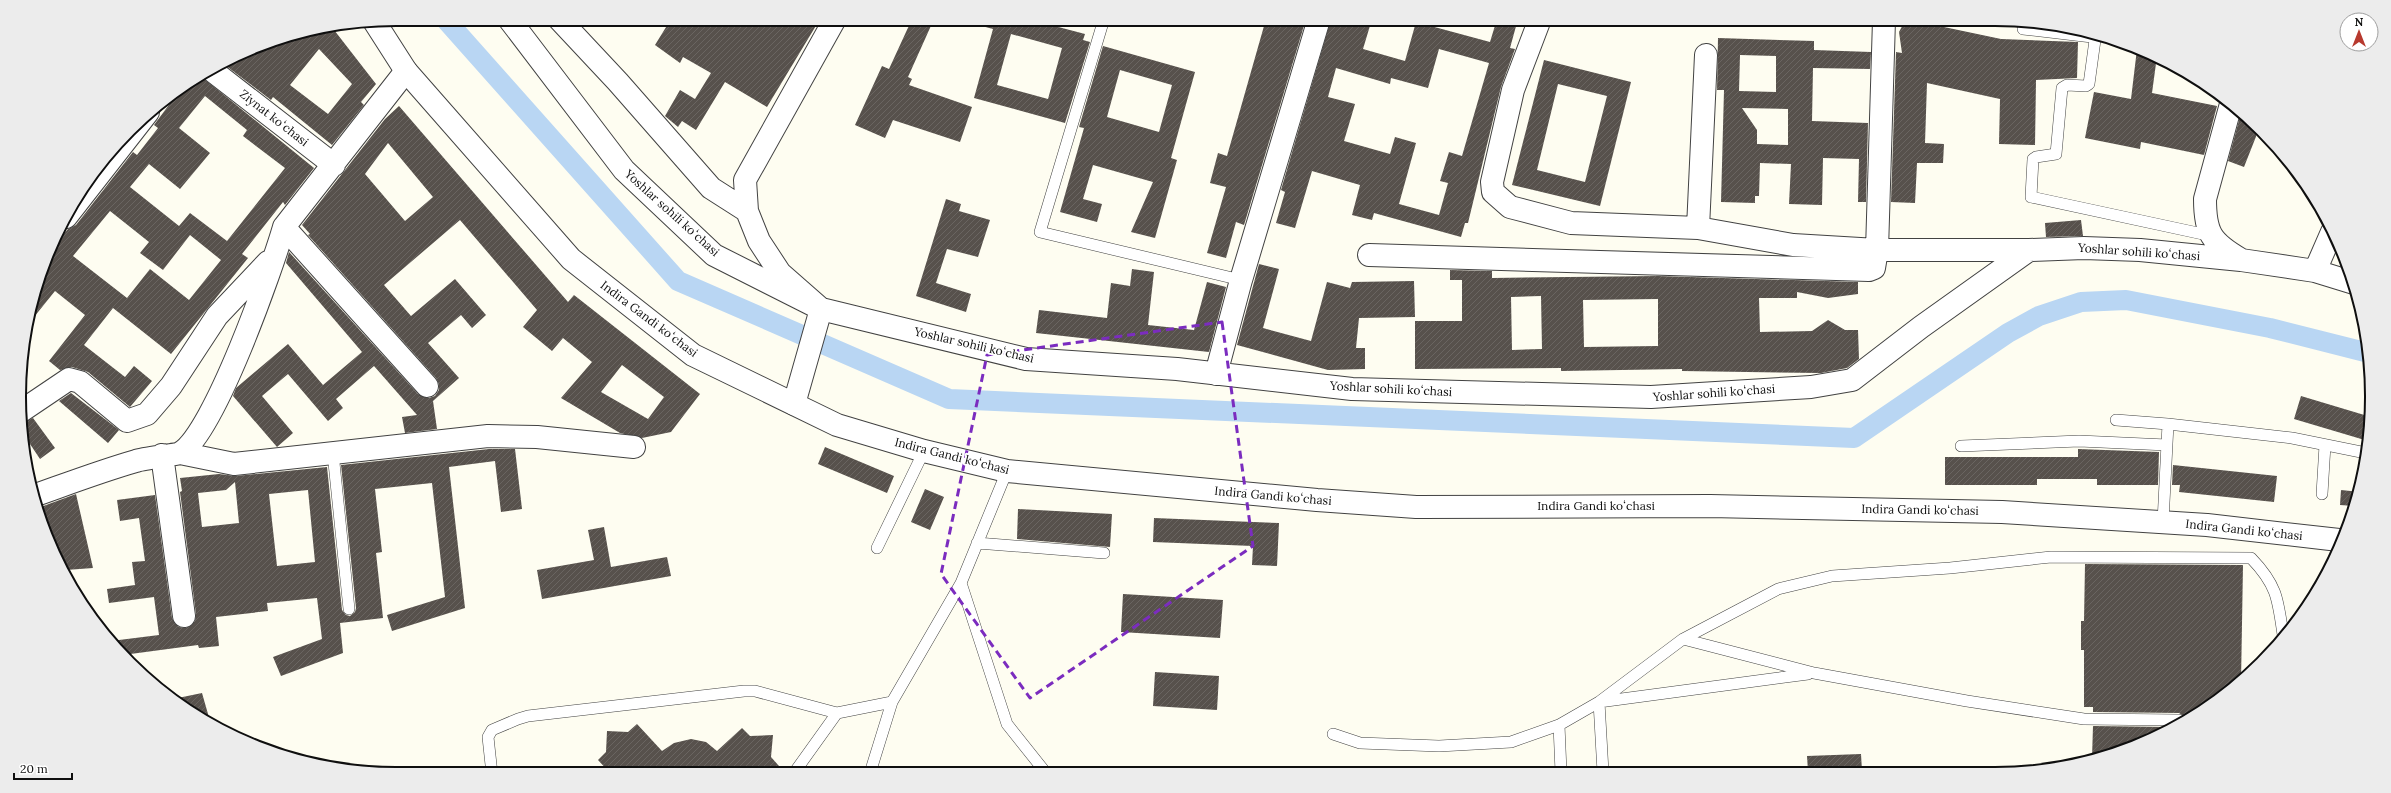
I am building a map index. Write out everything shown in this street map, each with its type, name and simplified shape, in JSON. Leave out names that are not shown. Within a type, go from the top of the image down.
[{"type":"street","name":"Yoshlar sohili koʻchasi","points":[[514,26],[624,170],[714,255],[821,309],[1026,359],[1216,374],[1352,389],[1651,397],[1832,384],[1852,380],[1921,327],[2029,250],[2084,248],[2140,250],[2241,260],[2315,271],[2346,281]]},
{"type":"street","points":[[566,26],[618,82],[711,188],[747,211]]},
{"type":"street","points":[[794,404],[821,309],[780,273],[760,242],[747,211],[745,180],[831,26]]},
{"type":"street","points":[[1216,374],[1241,280],[1317,26]]},
{"type":"street","points":[[1537,26],[1513,90],[1492,182],[1493,192],[1510,207],[1571,223],[1698,228],[1793,245],[1877,250],[2029,250]]},
{"type":"street","points":[[1369,255],[1869,270],[1874,268],[1877,250],[1884,26]]},
{"type":"street","name":"Indira Gandi koʻchasi","points":[[378,27],[406,71],[571,259],[693,355],[837,425],[924,451],[1007,471],[1317,500],[1416,507],[1718,506],[2002,512],[2207,525],[2336,540]]},
{"type":"street","points":[[1698,228],[1706,55]]},
{"type":"street","points":[[171,454],[201,431],[237,358],[277,252],[284,227],[406,71]]},
{"type":"street","name":"Ziynat koʻchasi","points":[[216,73],[334,165]]},
{"type":"street","points":[[2230,111],[2205,199],[2208,228],[2212,236],[2218,245],[2241,260]]},
{"type":"street","points":[[284,227],[427,386]]},
{"type":"street","points":[[2315,271],[2329,238]]},
{"type":"street","points":[[26,408],[69,379],[80,382],[127,421],[146,414],[171,386],[217,316],[277,252]]},
{"type":"street","points":[[39,493],[136,461],[171,454],[234,464],[365,448],[488,436],[537,437],[634,447]]},
{"type":"street","points":[[171,454],[184,616]]},
{"type":"lane","points":[[1102,26],[1040,232],[1241,280]]},
{"type":"lane","points":[[2023,29],[2075,35]]},
{"type":"lane","points":[[2095,40],[2089,84],[2086,86],[2067,86],[2062,88],[2056,154],[2036,157],[2033,159],[2031,197],[2212,236]]},
{"type":"lane","points":[[2116,420],[2168,424],[2292,438],[2361,452]]},
{"type":"lane","points":[[2163,522],[2168,424]]},
{"type":"lane","points":[[1961,446],[2079,441],[2167,445]]},
{"type":"lane","points":[[2322,494],[2325,445]]},
{"type":"lane","points":[[877,548],[924,451]]},
{"type":"lane","points":[[333,453],[349,609]]},
{"type":"lane","points":[[875,767],[892,702],[961,583],[1007,471]]},
{"type":"lane","points":[[977,543],[1104,553]]},
{"type":"lane","points":[[1333,734],[1360,743],[1439,746],[1511,742],[1559,725],[1599,702],[1683,639],[1778,589],[1832,576],[1950,568],[2051,557],[2104,556],[2251,558],[2267,575],[2278,600],[2282,629]]},
{"type":"lane","points":[[961,583],[1007,724],[1041,767]]},
{"type":"lane","points":[[1683,639],[1814,674],[1967,701],[2084,719],[2175,720]]},
{"type":"lane","points":[[1599,702],[1814,674]]},
{"type":"lane","points":[[491,767],[488,736],[492,730],[528,716],[744,690],[755,690],[837,713],[892,702]]},
{"type":"lane","points":[[1599,702],[1603,767]]},
{"type":"lane","points":[[798,767],[837,713]]},
{"type":"lane","points":[[1559,725],[1561,767]]},
{"type":"highlighted area","points":[[1222,322],[1253,546],[1030,698],[941,574],[987,355]]},
{"type":"building","points":[[667,26],[816,26],[767,107],[725,82],[696,130],[682,121],[678,127],[665,116],[680,90],[695,99],[711,73],[683,57],[680,63],[655,45]]},
{"type":"building","points":[[909,26],[931,26],[908,77],[912,79],[909,85],[972,107],[960,142],[893,120],[885,138],[855,125],[882,66],[889,69]]},
{"type":"building","points":[[982,26],[1055,26],[1085,34],[1083,40],[1090,42],[1065,123],[974,98],[993,29]],"holes":[[[1011,34],[1062,48],[1048,99],[997,85]]]},
{"type":"building","points":[[1264,26],[1304,26],[1244,225],[1236,222],[1226,258],[1207,253],[1226,187],[1210,183],[1218,153],[1227,156]]},
{"type":"building","points":[[1329,26],[1370,26],[1363,49],[1405,61],[1415,26],[1431,26],[1490,42],[1495,26],[1516,26],[1510,48],[1515,49],[1501,87],[1468,223],[1465,223],[1461,237],[1374,213],[1372,220],[1352,215],[1360,185],[1312,171],[1295,228],[1276,223],[1285,192],[1281,190]],"holes":[[[1439,49],[1489,63],[1462,156],[1449,152],[1440,181],[1448,183],[1439,215],[1399,204],[1416,143],[1395,137],[1390,154],[1344,141],[1355,104],[1328,97],[1336,68],[1390,84],[1391,78],[1428,88]]]},
{"type":"building","points":[[1902,26],[1939,26],[2001,39],[2078,42],[2077,78],[2036,80],[2035,145],[1999,144],[2000,99],[1927,83],[1925,143],[1944,144],[1943,163],[1917,163],[1915,203],[1891,202],[1896,52],[1902,53],[1899,32]]},
{"type":"building","points":[[335,31],[376,84],[361,102],[364,105],[332,145],[273,97],[271,100],[228,67],[255,54],[277,46]],"holes":[[[319,49],[352,84],[328,114],[290,85]]]},
{"type":"building","points":[[1718,38],[1814,41],[1814,50],[1871,52],[1870,69],[1813,68],[1812,121],[1868,123],[1866,202],[1858,202],[1859,159],[1823,158],[1822,205],[1789,204],[1791,164],[1760,163],[1759,196],[1755,196],[1755,203],[1721,202],[1724,90],[1717,90]],"holes":[[[1740,55],[1776,56],[1776,92],[1739,91]],[[1742,108],[1788,109],[1788,145],[1757,144],[1757,130]]]},
{"type":"building","points":[[1103,46],[1195,72],[1171,158],[1177,160],[1155,238],[1131,232],[1153,182],[1093,165],[1083,199],[1102,204],[1097,222],[1060,212],[1084,128],[1079,127]],"holes":[[[1120,70],[1172,85],[1159,132],[1107,117]]]},
{"type":"building","points":[[2136,54],[2156,63],[2152,93],[2217,106],[2204,155],[2141,142],[2140,149],[2085,138],[2094,92],[2131,99]]},
{"type":"building","points":[[1544,60],[1631,82],[1600,206],[1512,185]],"holes":[[[1558,84],[1607,96],[1585,182],[1537,170]]]},
{"type":"building","points":[[205,80],[314,168],[285,205],[283,202],[242,254],[248,258],[171,354],[113,308],[84,345],[125,377],[134,366],[152,381],[130,407],[88,372],[72,367],[60,370],[49,361],[85,315],[55,291],[35,316],[46,277],[63,235],[68,229],[76,225],[133,152],[137,155],[158,128],[154,125],[169,104]],"holes":[[[205,96],[247,130],[243,136],[285,168],[227,241],[190,213],[179,226],[130,187],[149,164],[180,189],[210,153],[179,128]],[[110,211],[149,242],[140,253],[163,270],[190,235],[221,260],[189,300],[150,269],[127,298],[73,256]]]},
{"type":"building","points":[[399,106],[568,302],[574,295],[700,394],[671,432],[642,438],[620,433],[561,398],[592,362],[563,338],[552,351],[523,327],[537,310],[460,220],[384,285],[411,316],[455,279],[486,315],[472,328],[461,315],[428,343],[459,378],[433,401],[437,429],[405,433],[402,417],[417,415],[374,366],[336,399],[343,408],[328,421],[288,374],[262,396],[293,433],[277,447],[233,396],[236,388],[288,344],[323,385],[362,352],[286,263],[289,252],[418,394],[429,398],[435,396],[439,390],[439,384],[436,378],[308,235],[310,234],[302,225],[385,119]],"holes":[[[388,143],[433,197],[405,221],[365,174]],[[622,365],[664,397],[648,419],[601,392]]]},
{"type":"building","points":[[2240,119],[2256,135],[2244,167],[2228,161]]},
{"type":"building","points":[[946,199],[961,204],[959,211],[990,220],[978,257],[947,249],[936,283],[971,294],[966,312],[916,296]]},
{"type":"building","points":[[2081,220],[2083,236],[2046,237],[2045,223]]},
{"type":"building","points":[[1259,264],[1279,269],[1263,328],[1311,341],[1327,282],[1350,288],[1352,282],[1414,281],[1415,317],[1359,318],[1356,348],[1365,348],[1365,369],[1328,370],[1237,345]]},
{"type":"building","points":[[1132,269],[1154,272],[1148,325],[1194,330],[1207,282],[1226,287],[1209,352],[1036,333],[1039,310],[1107,318],[1111,283],[1130,286]]},
{"type":"building","points":[[1450,270],[1492,271],[1492,278],[1658,276],[1858,282],[1858,294],[1828,298],[1797,292],[1797,298],[1759,298],[1760,332],[1812,331],[1828,320],[1845,330],[1858,330],[1859,359],[1847,368],[1821,373],[1682,371],[1682,369],[1561,371],[1561,368],[1415,369],[1415,321],[1462,321],[1462,280],[1450,280]],"holes":[[[1541,296],[1542,349],[1512,350],[1511,297]],[[1658,299],[1658,346],[1584,347],[1583,300]]]},
{"type":"building","points":[[71,393],[119,430],[108,443],[59,401]]},
{"type":"building","points":[[2301,396],[2364,415],[2362,439],[2294,419]]},
{"type":"building","points":[[33,418],[55,448],[40,459],[29,442],[27,421]]},
{"type":"building","points":[[825,447],[894,476],[887,493],[818,464]]},
{"type":"building","points":[[489,449],[515,449],[522,509],[501,512],[495,461],[449,467],[465,608],[392,631],[387,615],[445,597],[432,483],[375,489],[382,552],[376,553],[383,618],[340,623],[343,653],[281,676],[273,657],[322,639],[317,598],[267,603],[268,611],[216,617],[219,646],[199,648],[198,645],[131,654],[118,641],[159,635],[154,597],[109,603],[107,589],[135,585],[132,562],[145,561],[139,518],[120,521],[117,500],[155,495],[172,618],[179,627],[186,628],[195,621],[196,614],[180,492],[182,491],[180,478],[219,474],[235,476],[327,467],[342,610],[346,615],[350,616],[355,612],[356,608],[341,465]],"holes":[[[235,482],[239,523],[202,527],[198,493],[226,490]],[[308,490],[315,562],[277,566],[269,494]]]},
{"type":"building","points":[[2078,449],[2159,452],[2158,485],[2097,485],[2097,479],[2037,479],[2037,485],[1945,485],[1945,457],[2078,457]]},
{"type":"building","points":[[2173,465],[2277,476],[2274,502],[2179,492],[2180,485],[2172,485]]},
{"type":"building","points":[[925,489],[944,497],[930,530],[911,522]]},
{"type":"building","points":[[2341,490],[2352,491],[2348,506],[2340,505]]},
{"type":"building","points":[[76,494],[93,568],[69,570],[54,538],[43,506]]},
{"type":"building","points":[[1018,509],[1112,514],[1110,547],[1017,539]]},
{"type":"building","points":[[1154,518],[1279,523],[1277,566],[1252,565],[1253,546],[1153,542]]},
{"type":"building","points":[[604,527],[611,567],[667,557],[671,576],[542,599],[537,570],[594,560],[588,530]]},
{"type":"building","points":[[2085,564],[2243,565],[2241,673],[2200,705],[2183,715],[2179,713],[2093,712],[2093,707],[2084,707],[2084,650],[2081,650],[2081,621],[2084,621]]},
{"type":"building","points":[[1123,594],[1223,600],[1220,638],[1121,632]]},
{"type":"building","points":[[1155,672],[1219,676],[1217,710],[1153,706]]},
{"type":"building","points":[[202,693],[208,715],[191,705],[181,697]]},
{"type":"building","points":[[637,724],[662,751],[674,743],[691,739],[706,742],[717,751],[742,728],[750,736],[773,735],[771,757],[779,766],[604,767],[598,760],[606,752],[607,731],[628,732]]},
{"type":"building","points":[[2093,726],[2162,727],[2136,739],[2092,753]]},
{"type":"building","points":[[1861,754],[1862,767],[1808,767],[1807,756]]},
{"type":"waterway","points":[[451,26],[678,281],[949,399],[1854,438],[2008,333],[2039,316],[2081,302],[2126,300],[2270,328],[2362,351]]}]
